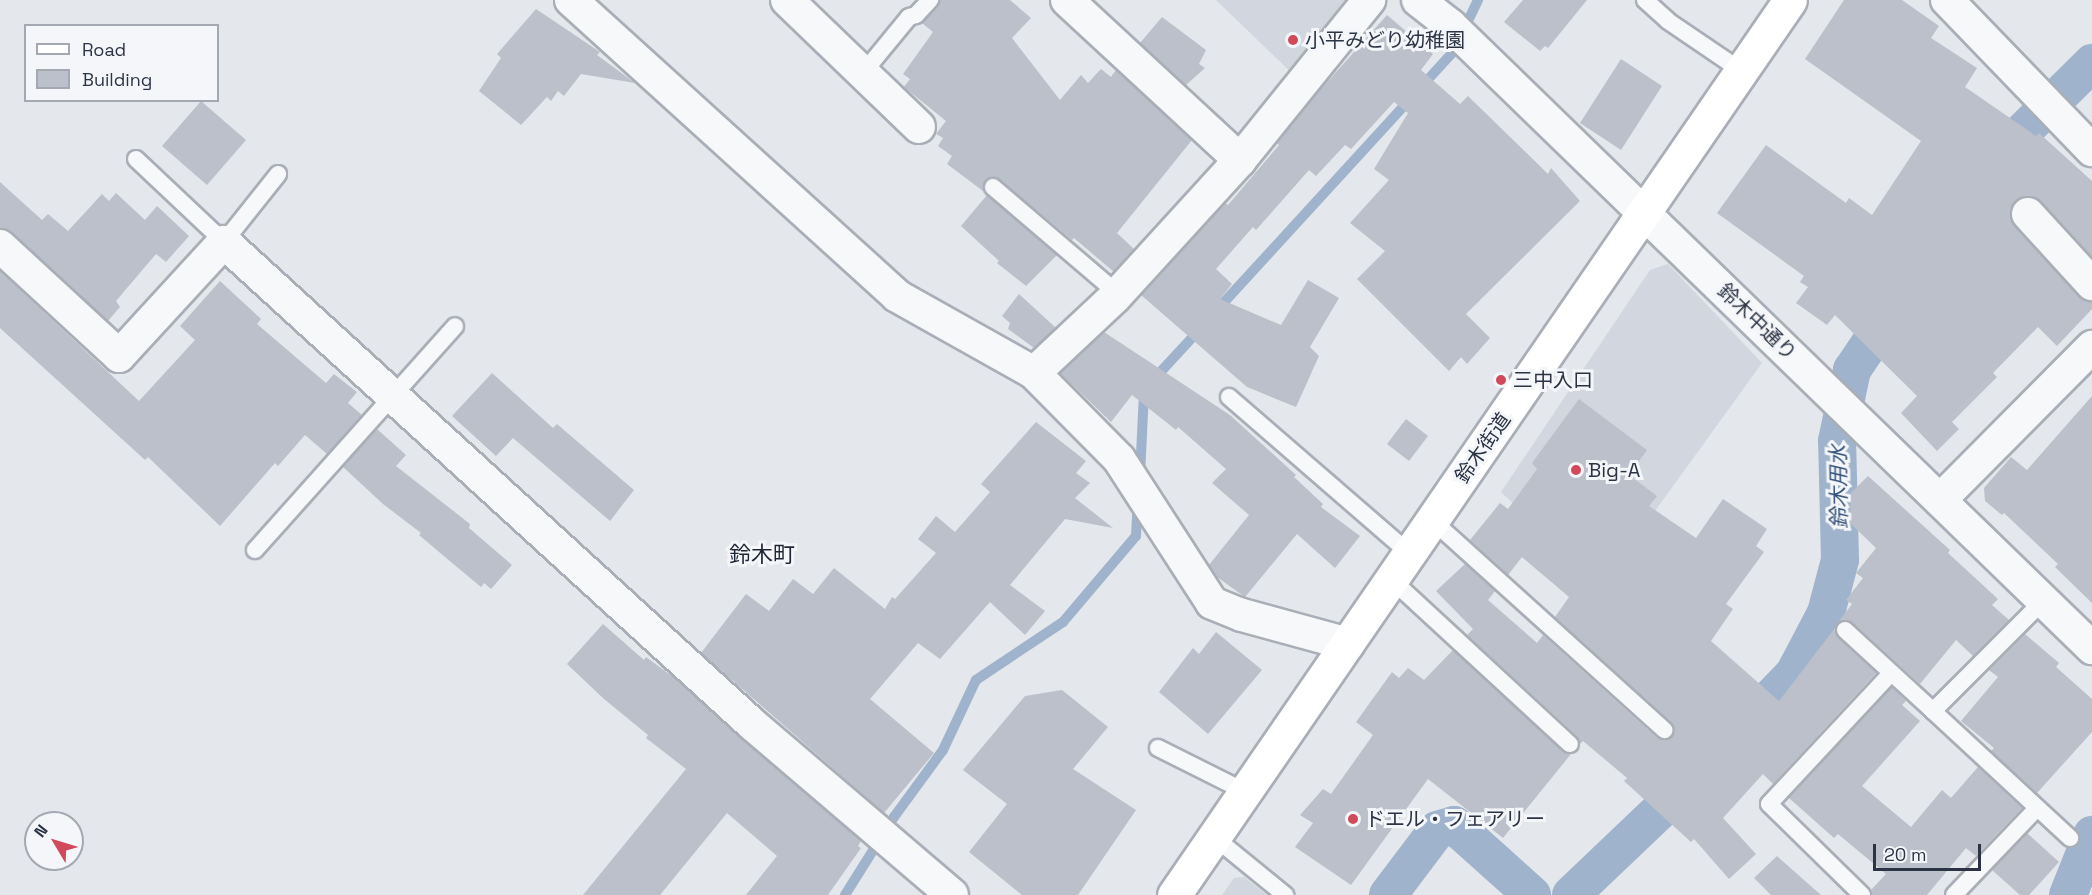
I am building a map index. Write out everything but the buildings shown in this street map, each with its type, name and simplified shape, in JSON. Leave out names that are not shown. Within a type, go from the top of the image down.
[{"type":"main road","name":"鈴木街道","points":[[1174,895],[1790,0]]},
{"type":"street","points":[[571,0],[897,296],[1034,373],[1121,462],[1212,603],[1242,615],[1348,644]]},
{"type":"street","points":[[787,0],[920,127]]},
{"type":"street","points":[[1067,0],[1240,160]]},
{"type":"street","points":[[1034,373],[1117,293],[1240,160],[1369,0]]},
{"type":"street","name":"鈴木中通り","points":[[1418,0],[1450,25],[1474,48],[2092,648]]},
{"type":"street","points":[[1947,0],[2092,150]]},
{"type":"street","points":[[2028,214],[2092,284]]},
{"type":"street","points":[[0,246],[118,356],[224,242],[752,724],[952,895]]},
{"type":"street","points":[[1940,500],[2092,347]]},
{"type":"lane","points":[[863,73],[909,17],[916,15],[930,0]]},
{"type":"lane","points":[[1645,0],[1668,21],[1740,70]]},
{"type":"lane","points":[[136,159],[224,242],[278,174]]},
{"type":"lane","points":[[993,187],[1117,293]]},
{"type":"lane","points":[[255,550],[455,326]]},
{"type":"lane","points":[[1229,398],[1401,567],[1570,744]]},
{"type":"lane","points":[[1433,521],[1664,730]]},
{"type":"lane","points":[[1933,711],[2044,600]]},
{"type":"lane","points":[[1845,630],[2070,838]]},
{"type":"lane","points":[[1862,895],[1769,804],[1891,673]]},
{"type":"lane","points":[[1158,748],[1246,792]]},
{"type":"lane","points":[[1954,895],[2037,808]]},
{"type":"lane","points":[[1214,837],[1285,895]]},
{"type":"shaded area","name":"小平みどり幼稚園","points":[[1216,0],[1361,0],[1297,78]]},
{"type":"shaded area","points":[[1668,264],[1762,363],[1600,587],[1501,492],[1650,270]]},
{"type":"shaded area","points":[[1244,877],[1267,895],[1222,895],[1234,878]]},
{"type":"waterway","points":[[1421,87],[1453,52],[1478,0]]},
{"type":"waterway","name":"鈴木用水","points":[[1990,164],[2092,63]]},
{"type":"waterway","points":[[1216,311],[1410,99]]},
{"type":"waterway","name":"鈴木用水","points":[[1737,733],[1794,674],[1826,613],[1840,560],[1837,441],[1852,370],[1895,306]]},
{"type":"waterway","points":[[1153,380],[1200,329]]},
{"type":"waterway","points":[[1140,475],[1144,392]]},
{"type":"waterway","points":[[845,895],[894,817],[943,750],[976,680],[1063,622],[1136,536],[1138,503]]},
{"type":"waterway","name":"鈴木用水","points":[[1571,895],[1696,776]]},
{"type":"waterway","name":"鈴木用水","points":[[1388,895],[1437,830],[1454,825],[1532,895]]},
{"type":"waterway","points":[[2068,895],[2092,835]]},
{"type":"place","name":"小平みどり幼稚園","points":[[1293,40]]},
{"type":"place","name":"三中入口","points":[[1501,380]]},
{"type":"place","name":"Big-A","points":[[1576,470]]},
{"type":"place","name":"ドエル・フェアリー","points":[[1353,819]]},
{"type":"district","name":"鈴木町","points":[[762,555]]}]
